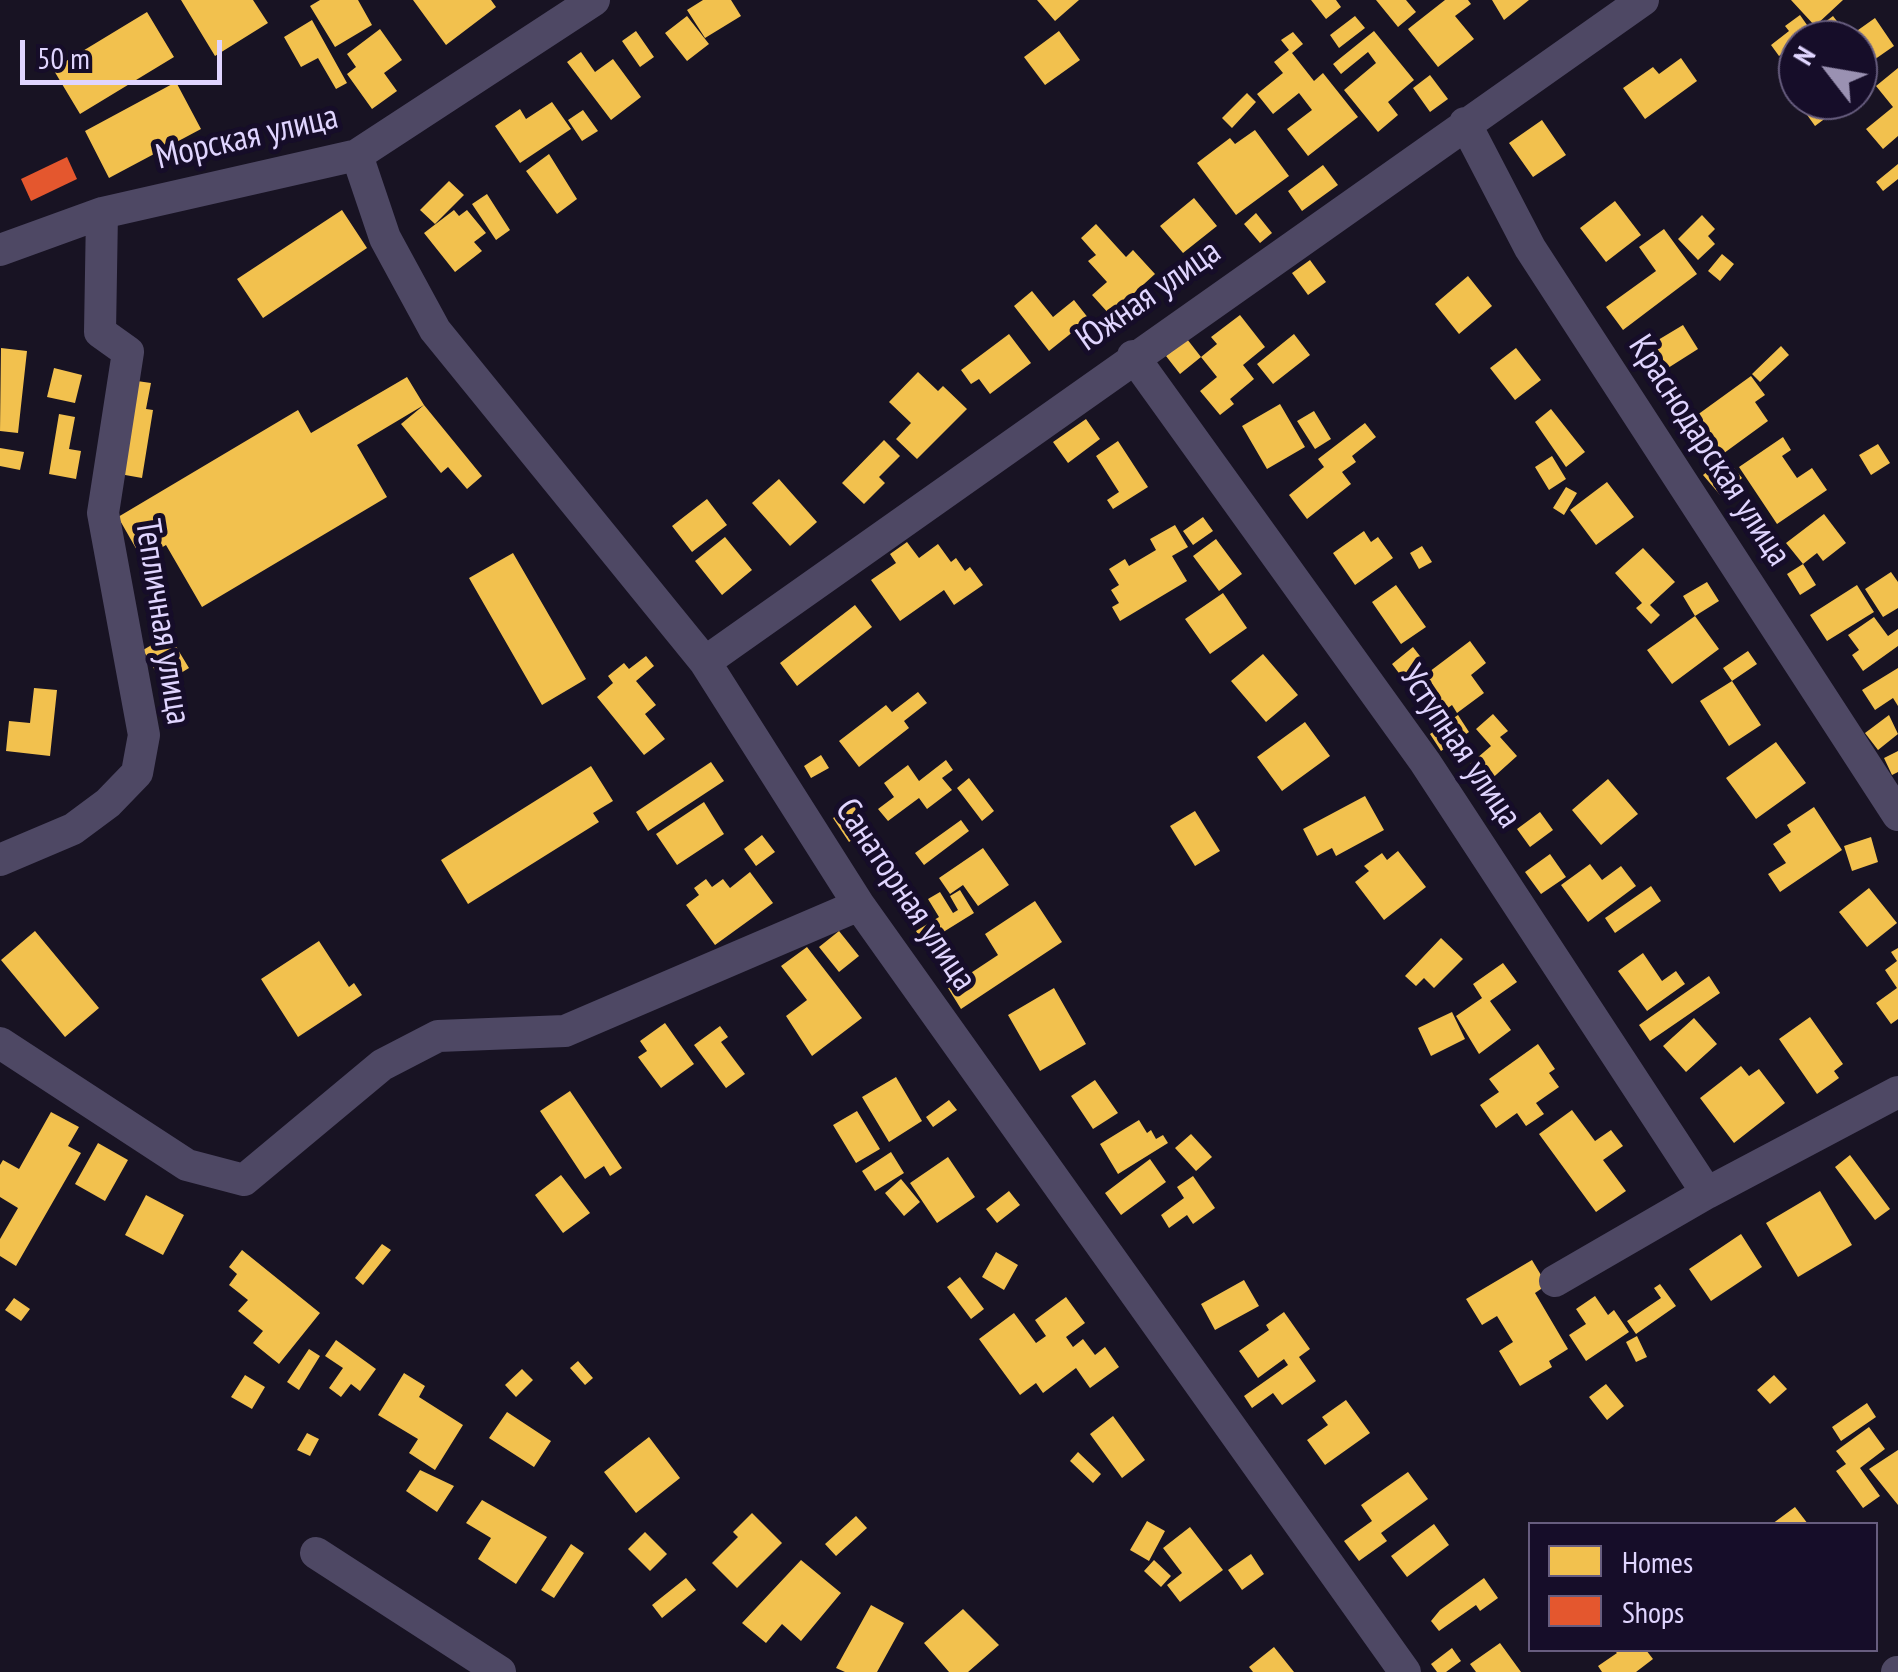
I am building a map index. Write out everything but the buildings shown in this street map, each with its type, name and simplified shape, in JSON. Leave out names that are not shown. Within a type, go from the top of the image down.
[{"type":"street","name":"Морская улица","points":[[0,250],[102,213],[357,156],[594,0]]},
{"type":"street","name":"Южная улица","points":[[704,662],[1643,0]]},
{"type":"street","name":"Краснодарская улица","points":[[1465,122],[1530,248],[1898,815]]},
{"type":"street","name":"Санаторная улица","points":[[357,156],[386,238],[436,330],[704,662],[860,905],[1405,1672]]},
{"type":"street","name":"Тепличная улица","points":[[7,849],[73,829],[108,803],[137,773],[144,735],[102,513],[128,352],[100,332],[102,213]]},
{"type":"street","name":"Уступная улица","points":[[1133,356],[1425,762],[1707,1193]]},
{"type":"street","points":[[0,1043],[186,1164],[244,1180],[382,1065],[438,1036],[565,1031],[860,905]]},
{"type":"street","points":[[1555,1281],[1707,1193],[1898,1092]]},
{"type":"street","points":[[316,1553],[500,1672]]}]
